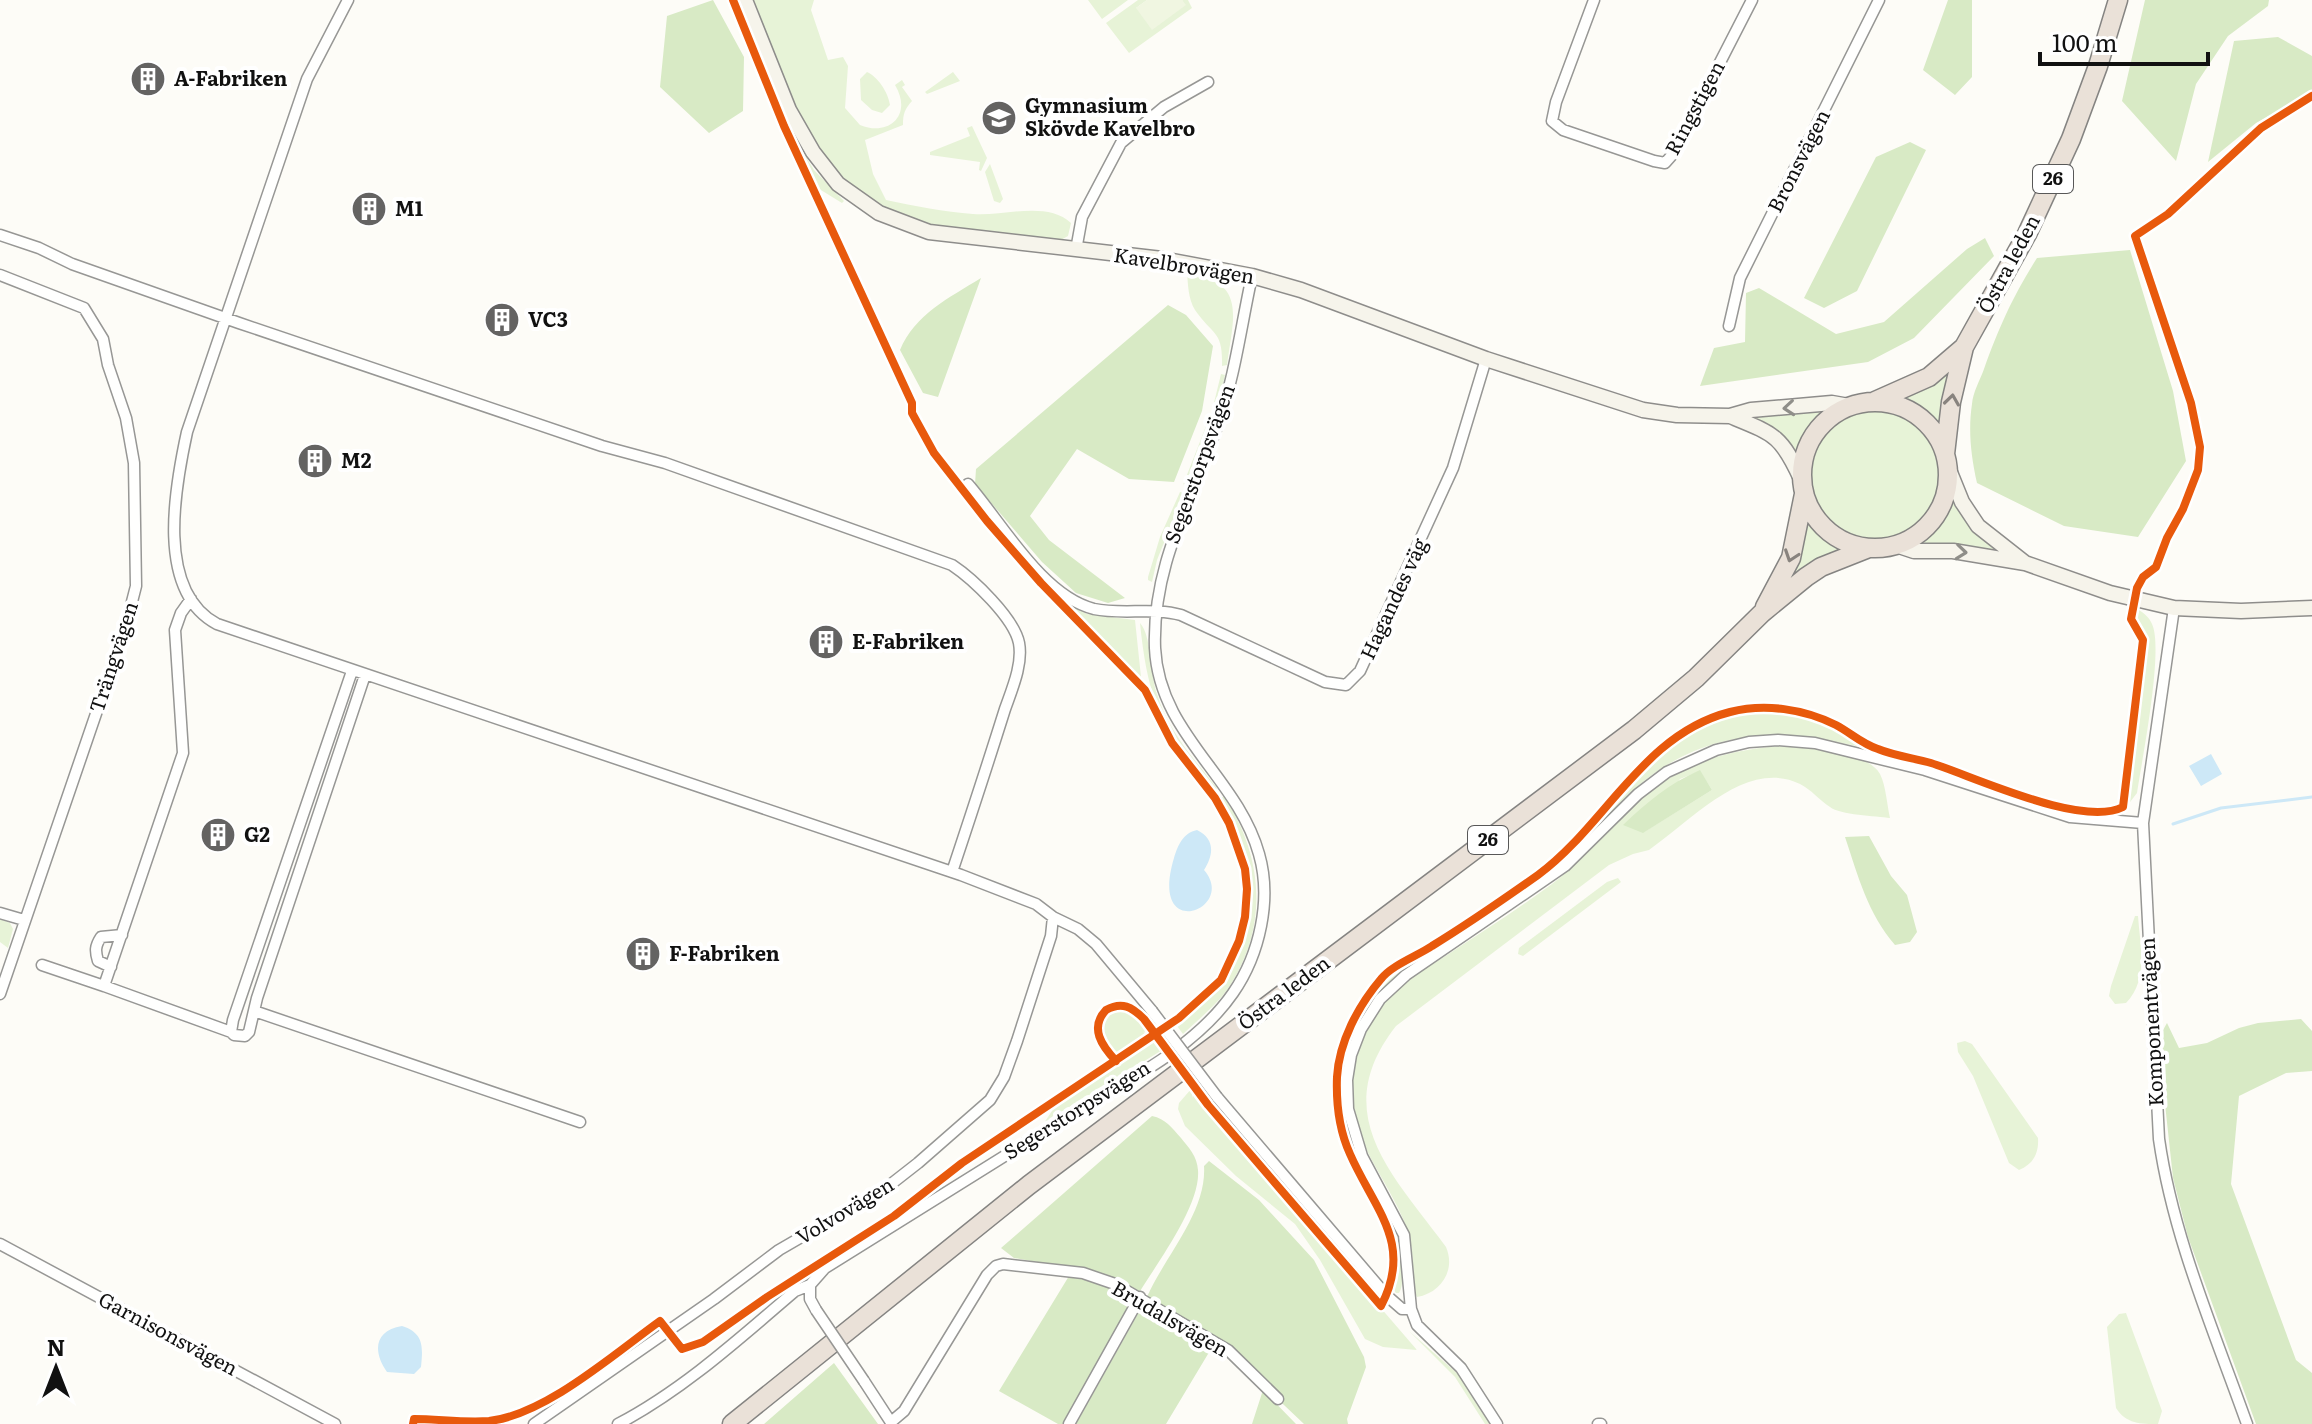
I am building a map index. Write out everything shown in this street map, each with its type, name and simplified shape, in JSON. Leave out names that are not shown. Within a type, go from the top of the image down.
[{"type":"highway","name":"Östra leden","points":[[1946,460],[1951,402],[1964,347],[2027,234],[2071,139],[2118,0]]},
{"type":"highway","name":"Östra leden","points":[[1874,402],[1929,377],[1964,347]]},
{"type":"highway","name":"26","points":[[1874,402],[1892,404],[1910,411],[1925,422],[1937,437],[1946,460],[1946,490],[1936,514],[1919,533],[1896,545],[1869,548],[1847,543],[1828,532],[1813,515],[1803,487],[1803,461],[1813,435],[1832,415],[1849,406],[1874,402]]},
{"type":"highway","name":"Östra leden","points":[[1762,613],[1791,558],[1803,487]]},
{"type":"highway","name":"Östra leden","points":[[732,1424],[1029,1185],[1634,730],[1696,678],[1762,613],[1821,567],[1869,548]]},
{"type":"highway","name":"Östra leden","points":[[743,1424],[802,1368]]},
{"type":"main road","name":"Kavelbrovägen","points":[[745,0],[789,110],[813,152],[838,184],[879,213],[929,232],[1162,259],[1252,276],[1301,290],[1486,359],[1643,410],[1677,415],[1730,416],[1751,410],[1832,403],[1849,406]]},
{"type":"main road","name":"Kavelbrovägen","points":[[1730,416],[1769,431],[1783,444],[1803,487]]},
{"type":"main road","points":[[1946,460],[1962,502],[1978,526],[2025,563]]},
{"type":"main road","points":[[1896,545],[1914,551],[1953,551],[2025,563],[2110,593],[2174,608],[2241,611],[2312,608]]},
{"type":"street","points":[[348,0],[307,79],[192,411],[176,491],[176,550],[178,567],[199,611],[217,624],[952,872],[1036,904],[1053,917],[1078,929],[1096,944],[1217,1097],[1386,1295],[1402,1309],[1411,1309]]},
{"type":"street","name":"Ringstigen","points":[[1594,0],[1556,102],[1552,121],[1563,130],[1665,163],[1673,154],[1752,0]]},
{"type":"street","name":"Bronsvägen","points":[[1729,326],[1740,278],[1879,0]]},
{"type":"street","points":[[1076,250],[1082,217],[1121,143],[1164,107],[1208,82]]},
{"type":"street","points":[[0,235],[39,248],[72,264],[226,317],[876,536],[944,561],[961,571],[1011,625],[1020,646],[1020,655],[952,872]]},
{"type":"street","name":"Trängvägen","points":[[0,275],[84,308],[103,339],[108,365],[126,418],[134,463],[136,586],[125,629],[0,994]]},
{"type":"street","name":"Segerstorpsvägen","points":[[618,1424],[641,1412],[691,1376],[795,1291],[810,1285],[825,1268],[1135,1075],[1199,1031],[1234,992],[1250,961],[1263,919],[1264,886],[1259,855],[1248,824],[1230,794],[1181,730],[1162,691],[1155,649],[1161,572],[1208,451],[1233,375],[1252,276]]},
{"type":"street","name":"Hagandes väg","points":[[1156,611],[1181,615],[1325,682],[1346,685],[1354,680],[1367,658],[1453,468],[1486,359]]},
{"type":"street","points":[[968,484],[1016,545],[1064,596],[1098,610],[1156,611]]},
{"type":"street","points":[[104,986],[183,753],[175,630],[181,613],[191,599]]},
{"type":"street","name":"Komponentvägen","points":[[2174,608],[2143,823],[2159,1139],[2165,1184],[2186,1253],[2247,1424]]},
{"type":"street","points":[[231,1032],[352,671]]},
{"type":"street","points":[[42,965],[239,1037],[245,1036],[249,1032],[365,675]]},
{"type":"street","points":[[1497,1424],[1461,1368],[1417,1325],[1411,1309],[1404,1235],[1362,1156],[1348,1109],[1347,1080],[1351,1055],[1361,1029],[1380,999],[1406,975],[1565,866],[1638,794],[1667,772],[1716,750],[1749,742],[1778,740],[1815,743],[1925,770],[2070,817],[2143,823]]},
{"type":"street","points":[[0,913],[24,920]]},
{"type":"street","name":"Volvovägen","points":[[534,1424],[779,1250],[886,1188],[990,1100],[1004,1077],[1021,1029],[1051,936],[1053,917]]},
{"type":"street","points":[[111,967],[98,961],[96,944],[101,937],[122,935]]},
{"type":"street","points":[[254,1011],[580,1122]]},
{"type":"street","name":"Garnisonsvägen","points":[[0,1244],[335,1424]]},
{"type":"street","name":"Brudalsvägen","points":[[891,1423],[904,1411],[987,1275],[996,1266],[1012,1264],[1083,1273],[1115,1284],[1228,1350],[1278,1399]]},
{"type":"street","points":[[810,1285],[810,1299],[816,1310],[891,1423]]},
{"type":"street","points":[[1069,1424],[1140,1297]]},
{"type":"green space","points":[[713,0],[744,57],[743,111],[709,133],[660,87],[667,16]]},
{"type":"green space","points":[[735,0],[795,139],[814,170],[844,201],[842,203],[816,187],[788,130]]},
{"type":"green space","points":[[753,0],[814,0],[811,10],[828,60],[843,57],[848,66],[845,108],[860,125],[880,128],[895,121],[901,106],[895,85],[902,80],[905,85],[902,87],[912,101],[903,117],[903,125],[865,140],[873,174],[886,200],[973,214],[1050,212],[1071,223],[1068,236],[1059,241],[938,228],[898,216],[865,197],[838,172],[797,109]]},
{"type":"green space","points":[[1088,0],[1128,0],[1102,19]]},
{"type":"green space","points":[[1138,0],[1147,0],[1136,8],[1185,5],[1182,0],[1188,0],[1192,8],[1129,53],[1106,23]]},
{"type":"green space","points":[[1147,0],[1182,0],[1186,5],[1152,30],[1136,8]]},
{"type":"green space","points":[[1948,0],[1972,0],[1972,77],[1955,95],[1923,70]]},
{"type":"green space","points":[[2145,0],[2269,0],[2268,6],[2228,36],[2196,84],[2176,161],[2122,101]]},
{"type":"green space","points":[[2278,37],[2312,56],[2312,93],[2256,123],[2208,162],[2234,41]]},
{"type":"green space","points":[[867,72],[879,81],[887,95],[890,105],[882,113],[872,110],[861,100],[860,79]]},
{"type":"green space","points":[[953,72],[960,81],[927,94],[925,92]]},
{"type":"green space","points":[[972,126],[987,158],[981,171],[980,162],[930,155],[930,152],[970,136],[967,128]]},
{"type":"green space","points":[[1910,142],[1926,150],[1857,291],[1824,308],[1804,298],[1876,157]]},
{"type":"green space","points":[[990,164],[1003,199],[1000,203],[994,201],[985,172]]},
{"type":"green space","points":[[1985,238],[1994,256],[1914,338],[1868,362],[1700,386],[1714,348],[1745,342],[1746,293],[1759,288],[1836,334],[1884,322],[1967,249]]},
{"type":"green space","points":[[2130,250],[2173,391],[2186,461],[2138,537],[2064,526],[1977,483],[1970,434],[1975,391],[2007,312],[2037,258]]},
{"type":"green space","points":[[1187,272],[1220,284],[1228,293],[1233,318],[1227,365],[1222,366],[1219,339],[1193,306]]},
{"type":"green space","points":[[981,278],[938,397],[923,393],[900,350],[906,337],[914,326],[945,300]]},
{"type":"green space","points":[[1168,305],[1186,315],[1213,346],[1202,411],[1174,482],[1129,479],[1077,449],[1030,516],[1049,540],[1125,598],[1108,603],[1076,593],[1042,562],[975,484],[976,469]]},
{"type":"green space","points":[[1951,367],[1943,435],[1917,409],[1891,398]]},
{"type":"green space","points":[[1221,374],[1225,375],[1205,449],[1183,485],[1212,411]]},
{"type":"green space","points":[[1833,408],[1816,424],[1798,455],[1777,431],[1750,417]]},
{"type":"green space","points":[[1875,408],[1901,413],[1922,428],[1937,449],[1942,475],[1937,501],[1922,522],[1901,537],[1875,542],[1849,537],[1828,522],[1813,501],[1808,475],[1813,449],[1828,428],[1849,413]]},
{"type":"green space","points":[[1180,492],[1184,493],[1157,560],[1152,582],[1148,577],[1160,537]]},
{"type":"green space","points":[[1951,493],[1971,528],[2002,553],[1912,545],[1938,520]]},
{"type":"green space","points":[[1804,511],[1820,531],[1852,549],[1788,583]]},
{"type":"green space","points":[[1061,600],[1087,614],[1135,620],[1141,677],[1137,679]]},
{"type":"green space","points":[[2134,607],[2152,624],[2155,656],[2151,706],[2137,793],[2127,806],[2146,642],[2136,624]]},
{"type":"green space","points":[[1140,623],[1147,637],[1155,686],[1162,707],[1182,744],[1217,788],[1214,791],[1182,750],[1160,714],[1148,674]]},
{"type":"green space","points":[[1771,710],[1829,725],[1859,745],[1798,737],[1742,738],[1689,753],[1663,767],[1638,786],[1578,848],[1554,868],[1492,911],[1403,970],[1367,1010],[1346,1055],[1342,1080],[1343,1105],[1347,1131],[1357,1157],[1396,1234],[1402,1278],[1401,1290],[1396,1293],[1392,1287],[1396,1265],[1390,1227],[1354,1155],[1341,1118],[1341,1063],[1346,1040],[1355,1021],[1379,989],[1394,976],[1523,889],[1574,848],[1633,779],[1675,740],[1715,719],[1737,713]]},
{"type":"green space","points":[[1763,748],[1818,749],[1849,755],[1873,766],[1880,774],[1890,818],[1835,810],[1804,786],[1780,778],[1760,779],[1740,786],[1720,796],[1649,850],[1609,865],[1396,1026],[1376,1058],[1367,1088],[1368,1116],[1375,1142],[1389,1169],[1446,1247],[1449,1256],[1448,1272],[1444,1279],[1433,1291],[1417,1297],[1409,1234],[1362,1140],[1353,1102],[1357,1057],[1375,1016],[1388,998],[1408,980],[1568,871],[1625,813],[1656,787],[1698,763]],"holes":[[[1700,771],[1712,790],[1644,832],[1680,779]]]},
{"type":"green space","points":[[1700,770],[1712,790],[1643,833],[1623,825],[1659,794]]},
{"type":"green space","points":[[1224,796],[1246,840],[1253,863],[1256,910],[1245,956],[1234,979],[1224,994],[1183,1034],[1177,1026],[1204,1000],[1224,974],[1239,948],[1248,922],[1250,894],[1246,865],[1236,833],[1220,799]]},
{"type":"green space","points":[[1869,836],[1891,876],[1907,895],[1917,932],[1910,942],[1895,945],[1878,921],[1865,894],[1845,837]]},
{"type":"green space","points":[[1618,878],[1621,882],[1523,956],[1518,954],[1519,948],[1607,882]]},
{"type":"green space","points":[[2135,916],[2138,916],[2140,939],[2138,984],[2126,1003],[2115,1004],[2109,996],[2111,986]]},
{"type":"green space","points":[[0,919],[10,923],[13,929],[8,948],[0,942]]},
{"type":"green space","points":[[1115,1008],[1132,1011],[1148,1031],[1143,1032],[1151,1035],[1119,1054],[1105,1044],[1100,1028],[1106,1013]]},
{"type":"green space","points":[[2301,1019],[2312,1031],[2312,1071],[2286,1073],[2239,1096],[2231,1184],[2296,1360],[2312,1373],[2312,1424],[2256,1424],[2188,1237],[2173,1178],[2158,1039],[2167,1023],[2179,1048],[2207,1043],[2258,1023]]},
{"type":"green space","points":[[1155,1041],[1162,1050],[1044,1123],[1056,1105]]},
{"type":"green space","points":[[1965,1041],[1972,1044],[2038,1138],[2034,1158],[2019,1170],[2009,1163],[1973,1076],[1958,1052],[1957,1043]]},
{"type":"green space","points":[[1192,1088],[1192,1098],[1194,1091],[1417,1350],[1383,1347],[1365,1339],[1320,1260],[1295,1224],[1236,1176],[1185,1126],[1178,1109],[1179,1103]]},
{"type":"green space","points":[[1152,1116],[1168,1124],[1192,1152],[1198,1170],[1197,1184],[1193,1200],[1176,1233],[1139,1293],[1071,1268],[1014,1258],[1001,1248]]},
{"type":"green space","points":[[1209,1161],[1259,1200],[1314,1260],[1364,1357],[1366,1367],[1347,1419],[1348,1424],[1304,1424],[1207,1332],[1147,1297],[1192,1217],[1203,1183],[1204,1166]]},
{"type":"green space","points":[[1069,1276],[1112,1287],[1126,1297],[1129,1310],[1063,1424],[1058,1424],[999,1391]]},
{"type":"green space","points":[[1144,1303],[1214,1344],[1166,1424],[1076,1424]]},
{"type":"green space","points":[[2126,1313],[2162,1411],[2158,1424],[2129,1420],[2116,1408],[2107,1327],[2119,1314]]},
{"type":"green space","points":[[1409,1331],[1458,1374],[1490,1424],[1485,1424],[1455,1377]]},
{"type":"green space","points":[[834,1363],[878,1424],[764,1424]]},
{"type":"green space","points":[[1263,1390],[1296,1424],[1252,1424]]},
{"type":"water","points":[[2211,754],[2222,774],[2201,786],[2189,766]]},
{"type":"water","points":[[1197,830],[1207,838],[1211,847],[1204,870],[1211,884],[1210,897],[1203,906],[1192,911],[1181,910],[1172,902],[1169,885],[1174,858],[1179,844]]},
{"type":"water","points":[[402,1326],[415,1333],[420,1342],[421,1367],[414,1374],[387,1372],[379,1357],[381,1337],[393,1328]]},
{"type":"waterway","points":[[2173,824],[2221,808],[2312,797]]},
{"type":"cycle path","points":[[413,1424],[414,1419],[489,1421],[533,1407],[578,1381],[660,1321],[682,1349],[703,1342],[894,1216],[962,1163],[1179,1018],[1221,980],[1239,941],[1245,917],[1245,869],[1229,823],[1215,798],[1172,743],[1145,690],[1041,583],[934,453],[912,413],[912,403],[784,126],[733,0]]},
{"type":"cycle path","points":[[1116,1061],[1099,1037],[1098,1023],[1106,1010],[1122,1006],[1144,1019],[1208,1105],[1381,1306],[1390,1284],[1392,1245],[1387,1227],[1346,1145],[1338,1107],[1341,1051],[1351,1025],[1386,974],[1538,875],[1562,855],[1649,760],[1673,740],[1700,723],[1730,712],[1757,708],[1798,711],[1824,719],[1884,751],[1931,763],[2028,798],[2082,811],[2105,812],[2123,807],[2143,640],[2131,619],[2137,588],[2143,577],[2156,567],[2183,509],[2198,470],[2200,447],[2191,403],[2135,236],[2168,214],[2261,128],[2312,96]]},
{"type":"place","name":"A-Fabriken","points":[[148,79]]},
{"type":"place","name":"Gymnasium Skövde Kavelbro","points":[[999,118]]},
{"type":"place","name":"M1","points":[[369,209]]},
{"type":"place","name":"VC3","points":[[502,320]]},
{"type":"place","name":"M2","points":[[315,461]]},
{"type":"place","name":"E-Fabriken","points":[[826,642]]},
{"type":"place","name":"G2","points":[[218,835]]},
{"type":"place","name":"F-Fabriken","points":[[643,954]]}]
